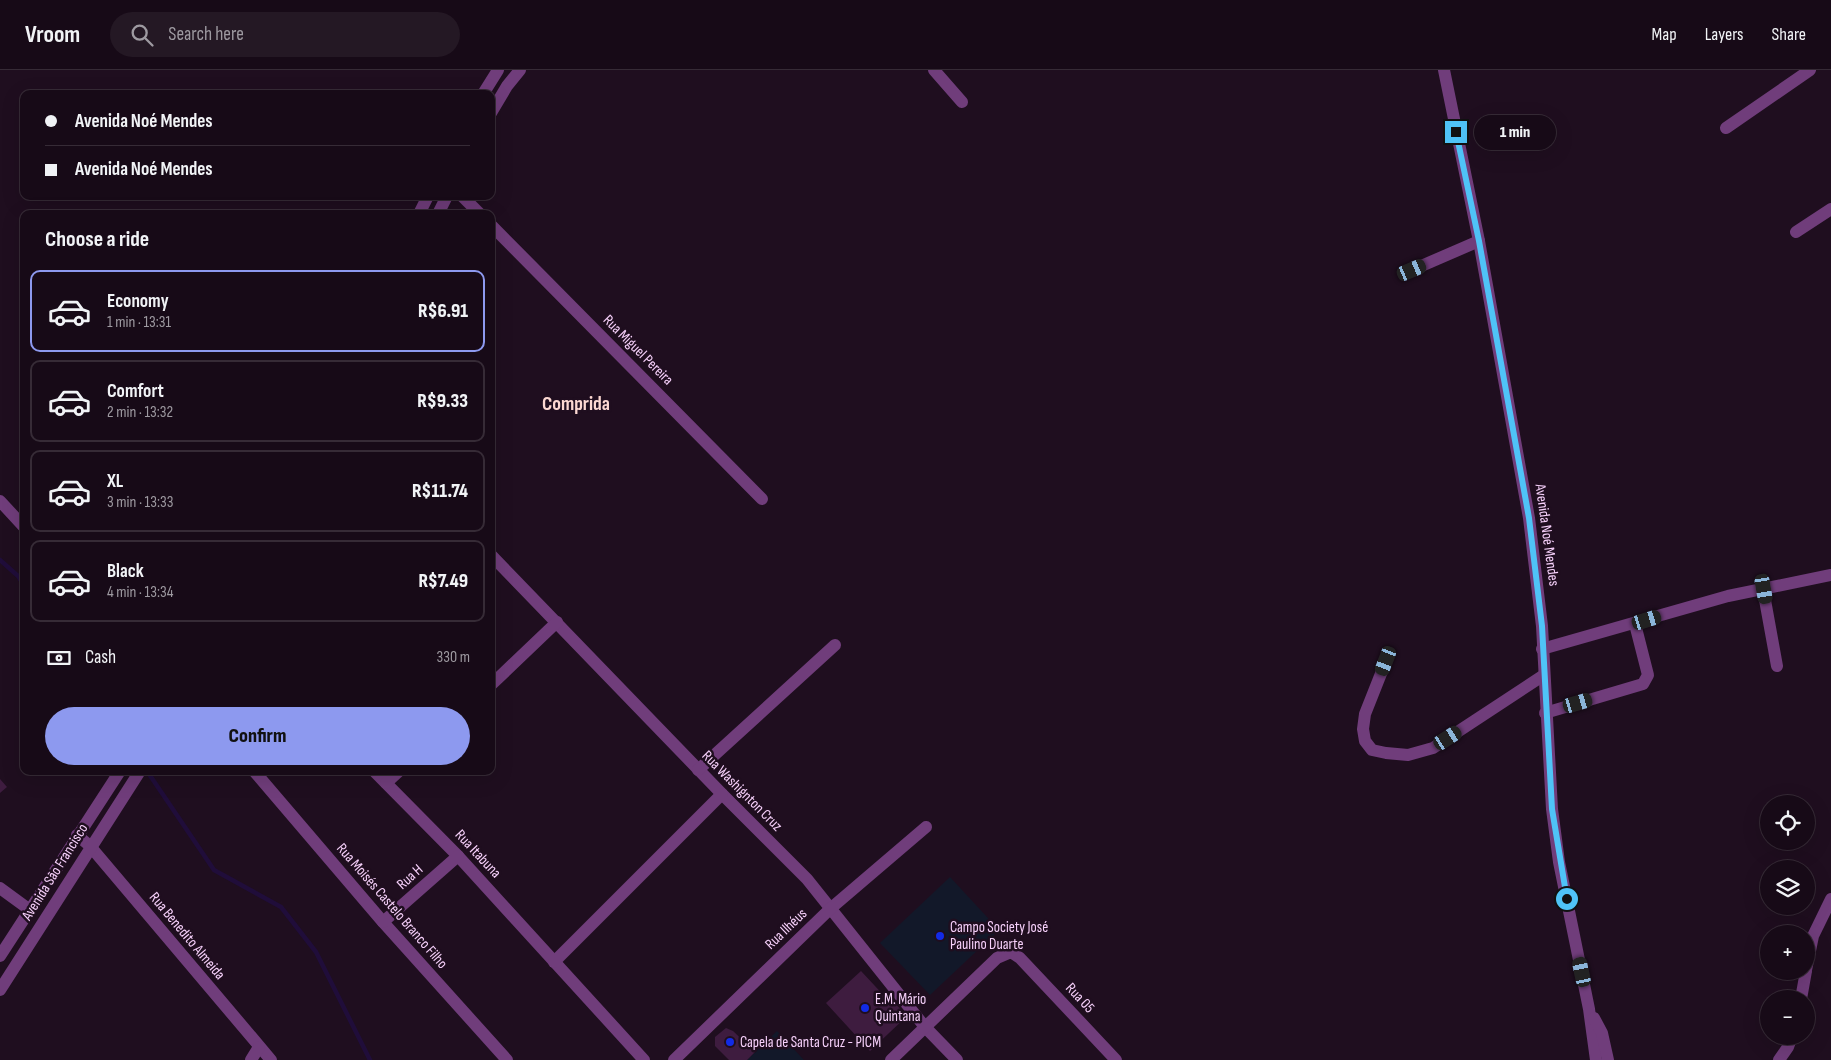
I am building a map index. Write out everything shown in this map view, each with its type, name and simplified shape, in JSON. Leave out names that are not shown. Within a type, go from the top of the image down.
[{"type":"street","points":[[495,106],[507,86],[520,70]]},
{"type":"street","points":[[934,70],[962,102]]},
{"type":"street","name":"Avenida Noé Mendes","points":[[1444,70],[1479,241],[1529,518],[1538,581],[1554,828],[1589,1009],[1596,1060]]},
{"type":"street","points":[[1726,128],[1810,70]]},
{"type":"street","points":[[485,90],[494,71],[507,86]]},
{"type":"street","points":[[466,200],[476,210]]},
{"type":"street","points":[[1796,232],[1831,208]]},
{"type":"street","name":"Rua Miguel Pereira","points":[[495,229],[762,499]]},
{"type":"street","points":[[1412,270],[1479,241]]},
{"type":"street","points":[[0,501],[20,523]]},
{"type":"street","name":"Rua Washignton Cruz","points":[[495,559],[698,770],[807,879],[926,1027],[957,1060]]},
{"type":"street","points":[[1542,648],[1635,624],[1705,602],[1831,575]]},
{"type":"street","points":[[1764,589],[1777,666]]},
{"type":"street","points":[[495,681],[557,622]]},
{"type":"street","points":[[1546,713],[1643,684],[1648,675],[1635,624]]},
{"type":"street","points":[[698,770],[835,645]]},
{"type":"street","points":[[1386,661],[1365,714],[1363,729],[1365,741],[1372,750],[1408,755],[1433,748],[1544,675]]},
{"type":"street","name":"Avenida São Francisco","points":[[0,956],[117,775]]},
{"type":"street","name":"Avenida São Francisco","points":[[0,990],[137,775]]},
{"type":"street","name":"Rua Moisés Castelo Branco Filho","points":[[257,775],[383,922],[507,1060]]},
{"type":"street","name":"Rua Itabuna","points":[[378,775],[458,856],[644,1060]]},
{"type":"street","points":[[386,783],[395,775]]},
{"type":"street","points":[[105,794],[117,805]]},
{"type":"street","points":[[554,962],[722,794]]},
{"type":"street","name":"Rua Ilhéus","points":[[674,1060],[830,909],[926,827]]},
{"type":"street","name":"Rua Benedito Almeida","points":[[77,835],[90,846],[271,1060]]},
{"type":"street","name":"Rua H","points":[[383,922],[458,856]]},
{"type":"street","points":[[0,888],[30,910]]},
{"type":"street","points":[[1815,931],[1831,899]]},
{"type":"street","name":"Rua 05","points":[[926,1027],[997,958],[1010,952],[1020,958],[1116,1060]]},
{"type":"street","name":"Avenida Noé Mendes","points":[[1589,1009],[1602,1034],[1608,1060]]},
{"type":"street","points":[[890,1060],[926,1027]]},
{"type":"street","points":[[1779,1060],[1789,1045]]},
{"type":"street","points":[[251,1060],[259,1047]]},
{"type":"street","points":[[686,1050],[694,1060]]},
{"type":"shaded area","name":"Campo Society José Paulino Duarte","points":[[950,877],[999,930],[930,995],[880,943]]},
{"type":"shaded area","points":[[777,1031],[804,1060],[747,1060]]},
{"type":"building","points":[[0,779],[7,787],[0,793]]},
{"type":"building","name":"E.M. Mário Quintana","points":[[861,971],[888,1000],[890,998],[907,1016],[870,1051],[826,1003]]},
{"type":"building","name":"Capela de Santa Cruz - PICM","points":[[726,1028],[733,1031],[755,1052],[747,1060],[729,1060],[715,1046],[715,1037]]},
{"type":"waterway","points":[[0,560],[20,579]]},
{"type":"waterway","points":[[150,775],[214,870],[281,907],[316,952],[370,1060]]},
{"type":"place","name":"Campo Society José Paulino Duarte","points":[[940,936]]},
{"type":"place","name":"E.M. Mário Quintana","points":[[865,1008]]},
{"type":"place","name":"Capela de Santa Cruz - PICM","points":[[730,1042]]},
{"type":"district","name":"Comprida","points":[[576,404]]},
{"type":"route","points":[[1456,132],[1479,241],[1529,518],[1542,626],[1552,809],[1559,862],[1567,899]]}]
